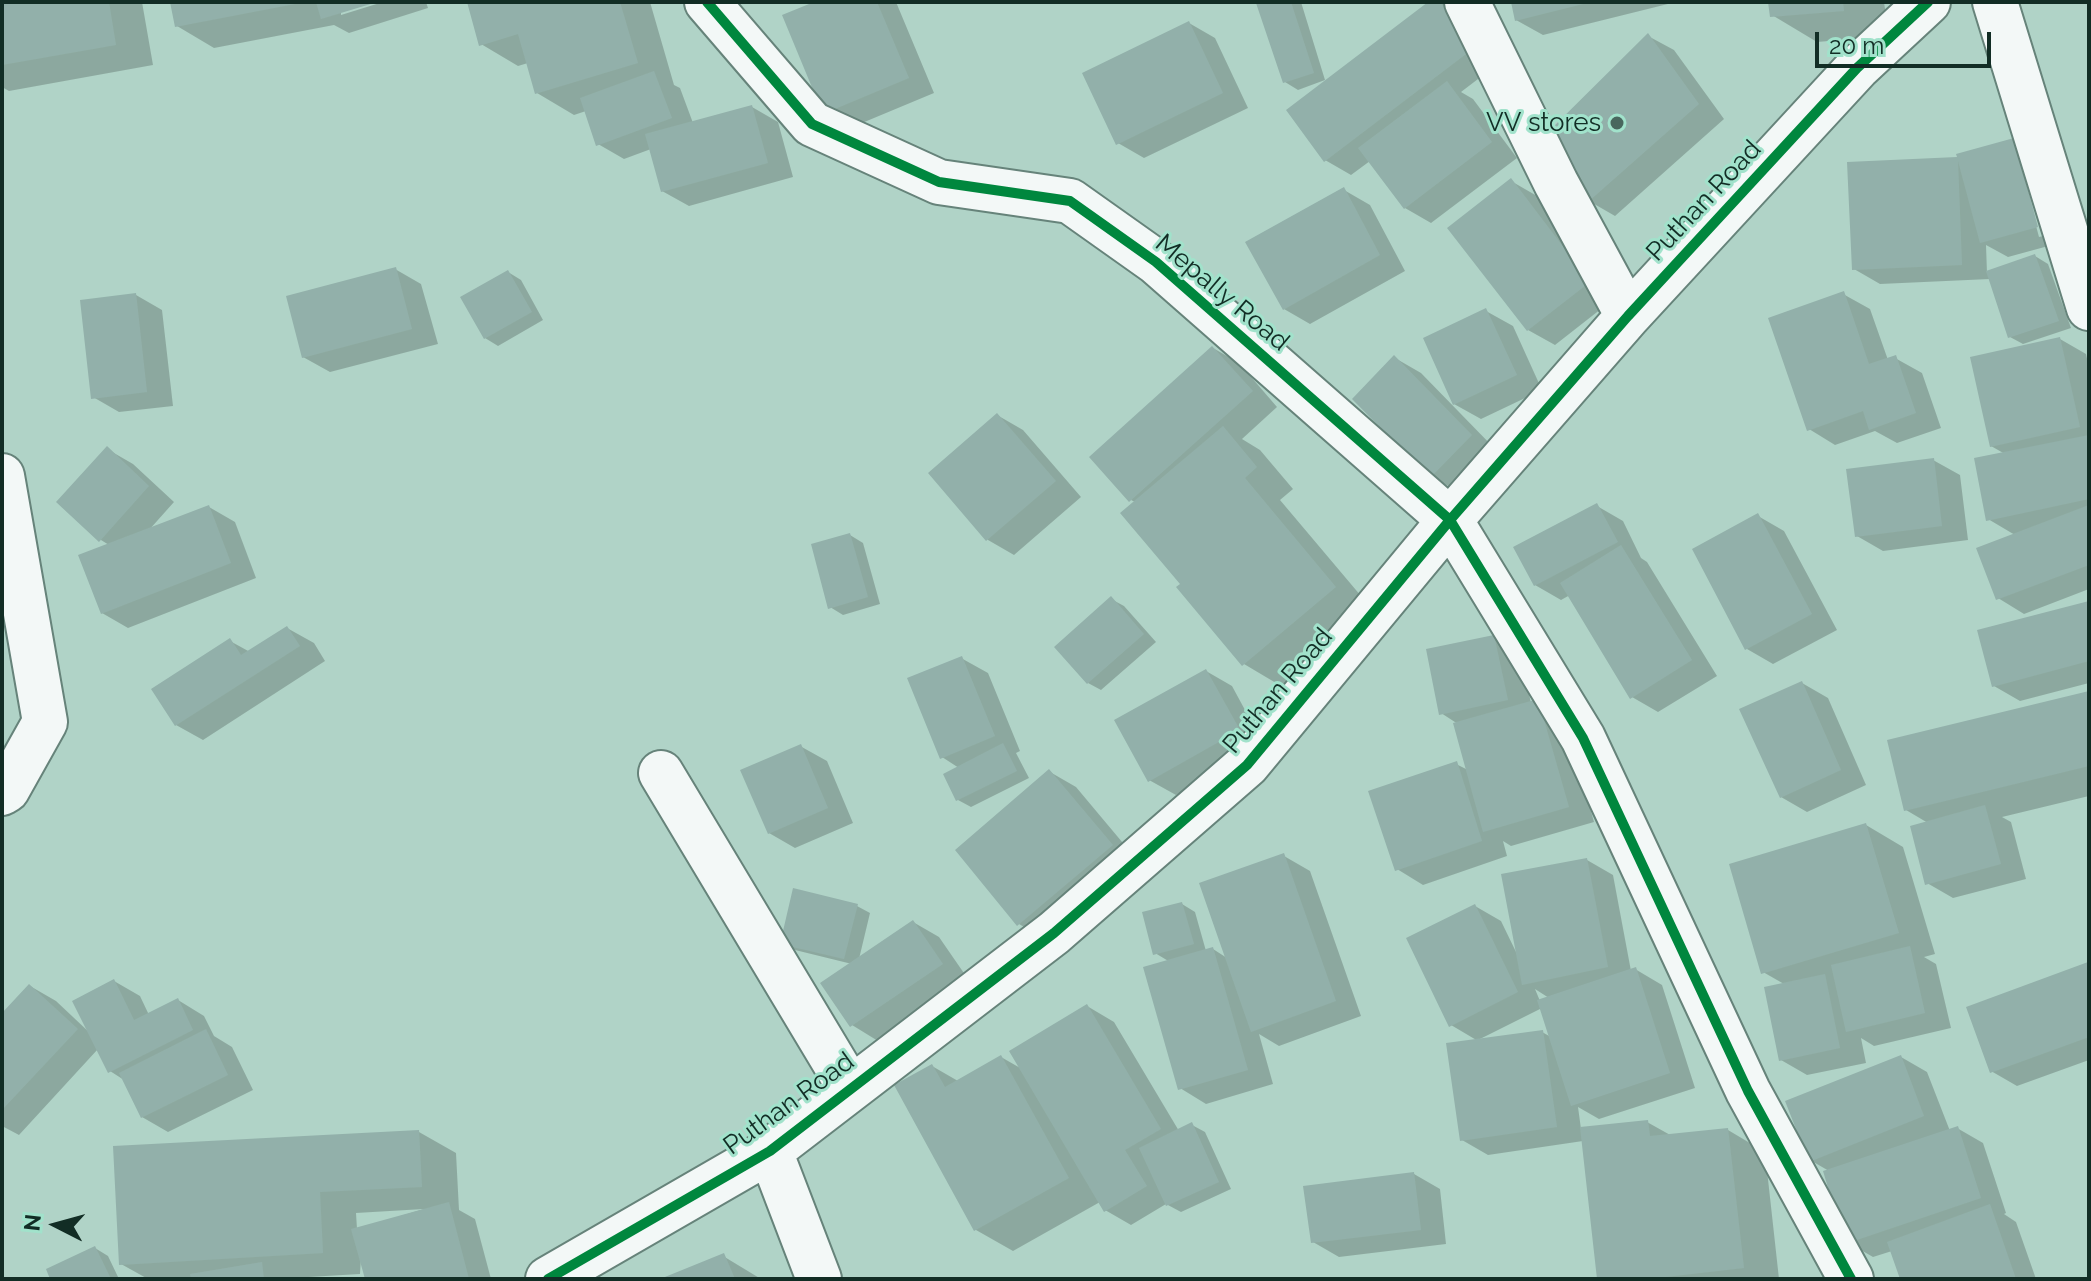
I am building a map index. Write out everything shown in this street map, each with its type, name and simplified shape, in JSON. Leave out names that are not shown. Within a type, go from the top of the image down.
[{"type":"street","name":"Mepally Road","points":[[707,2],[812,124],[939,182],[1070,201],[1156,262],[1450,520],[1583,738],[1748,1091],[1851,1279]]},
{"type":"street","points":[[1467,2],[1556,183],[1628,316]]},
{"type":"street","name":"Puthan Road","points":[[548,1279],[770,1151],[1054,933],[1247,765],[1450,520],[1628,316],[1857,68],[1928,2]]},
{"type":"street","points":[[1995,2],[2089,308]]},
{"type":"street","points":[[2,476],[45,722],[7,790],[2,793]]},
{"type":"street","points":[[661,773],[850,1088]]},
{"type":"street","points":[[770,1151],[819,1279]]},
{"type":"building","points":[[2,2],[109,2],[116,45],[2,65]]},
{"type":"building","points":[[170,2],[300,2],[300,3],[175,27]]},
{"type":"building","points":[[316,2],[374,2],[374,3],[321,19]]},
{"type":"building","points":[[467,2],[620,2],[638,63],[535,94],[518,34],[479,46]]},
{"type":"building","points":[[814,2],[877,2],[909,78],[823,114],[782,15]]},
{"type":"building","points":[[1291,2],[1314,73],[1283,83],[1256,3]]},
{"type":"building","points":[[1428,2],[1440,2],[1474,48],[1324,162],[1286,110]]},
{"type":"building","points":[[1511,2],[1587,2],[1587,3],[1515,21]]},
{"type":"building","points":[[1768,2],[1843,2],[1844,11],[1770,17]]},
{"type":"building","points":[[1189,21],[1223,93],[1116,145],[1082,73]]},
{"type":"building","name":"VV stores","points":[[1648,33],[1699,104],[1588,202],[1538,142]]},
{"type":"building","points":[[654,71],[672,118],[596,146],[580,98]]},
{"type":"building","points":[[1447,81],[1492,142],[1404,209],[1358,148]]},
{"type":"building","points":[[752,105],[768,163],[661,192],[645,134]]},
{"type":"building","points":[[2014,138],[2038,227],[1980,243],[1958,161],[1962,265],[1852,270],[1847,162],[1957,157],[1956,154]]},
{"type":"building","points":[[1511,178],[1590,282],[1527,331],[1447,228]]},
{"type":"building","points":[[1344,187],[1380,255],[1283,310],[1245,242]]},
{"type":"building","points":[[2035,254],[2059,321],[2008,338],[1986,271]]},
{"type":"building","points":[[396,267],[412,329],[302,358],[286,296]]},
{"type":"building","points":[[508,270],[532,312],[484,339],[460,297]]},
{"type":"building","points":[[1844,291],[1869,364],[1896,355],[1916,413],[1869,430],[1863,411],[1807,431],[1768,318]]},
{"type":"building","points":[[136,293],[147,392],[91,399],[80,300]]},
{"type":"building","points":[[1486,308],[1517,375],[1453,405],[1423,338]]},
{"type":"building","points":[[2060,337],[2080,427],[1990,447],[1970,357]]},
{"type":"building","points":[[1212,346],[1253,391],[1129,502],[1089,457]]},
{"type":"building","points":[[1394,355],[1472,435],[1430,478],[1352,399]]},
{"type":"building","points":[[997,413],[1056,481],[986,541],[928,473]]},
{"type":"building","points":[[1223,426],[1257,467],[1245,478],[1336,587],[1242,666],[1176,587],[1180,584],[1120,513]]},
{"type":"building","points":[[2089,435],[2089,499],[1986,521],[1974,458]]},
{"type":"building","points":[[107,446],[149,486],[99,542],[56,502]]},
{"type":"building","points":[[1934,458],[1942,526],[1855,537],[1846,469]]},
{"type":"building","points":[[1597,503],[1618,542],[1534,586],[1513,547]]},
{"type":"building","points":[[209,505],[231,563],[101,614],[78,555]]},
{"type":"building","points":[[2089,505],[2089,565],[1996,600],[1976,548]]},
{"type":"building","points":[[1758,513],[1812,614],[1745,650],[1692,549]]},
{"type":"building","points":[[850,533],[868,597],[828,609],[811,544]]},
{"type":"building","points":[[1621,545],[1692,660],[1630,699],[1560,583]]},
{"type":"building","points":[[1111,596],[1144,634],[1087,684],[1054,647]]},
{"type":"building","points":[[2089,601],[2089,661],[1992,687],[1977,630]]},
{"type":"building","points":[[287,626],[300,646],[175,726],[151,689],[230,638],[241,655]]},
{"type":"building","points":[[1494,635],[1508,700],[1439,715],[1426,649]]},
{"type":"building","points":[[962,656],[995,736],[940,759],[907,678]]},
{"type":"building","points":[[1206,669],[1240,730],[1148,782],[1114,720]]},
{"type":"building","points":[[1802,681],[1841,770],[1780,798],[1739,709]]},
{"type":"building","points":[[2089,691],[2089,766],[1904,811],[1887,740]]},
{"type":"building","points":[[1538,699],[1569,807],[1483,832],[1453,723]]},
{"type":"building","points":[[1003,743],[1017,771],[956,801],[943,774]]},
{"type":"building","points":[[801,744],[828,808],[768,834],[740,770]]},
{"type":"building","points":[[1457,761],[1482,841],[1395,871],[1368,791]]},
{"type":"building","points":[[1049,769],[1113,845],[1017,926],[955,850]]},
{"type":"building","points":[[1985,805],[2001,864],[1925,885],[1910,826]]},
{"type":"building","points":[[1866,823],[1899,933],[1761,974],[1729,864]]},
{"type":"building","points":[[1284,853],[1336,1001],[1251,1032],[1199,883]]},
{"type":"building","points":[[1587,858],[1608,967],[1522,985],[1501,874]]},
{"type":"building","points":[[793,888],[858,904],[844,959],[780,944]]},
{"type":"building","points":[[1182,902],[1194,944],[1153,955],[1142,912]]},
{"type":"building","points":[[1475,904],[1518,992],[1449,1027],[1406,938]]},
{"type":"building","points":[[913,920],[943,964],[850,1027],[820,983]]},
{"type":"building","points":[[1910,946],[1925,1013],[1846,1032],[1831,965]]},
{"type":"building","points":[[1213,947],[1248,1070],[1178,1090],[1143,967]]},
{"type":"building","points":[[2088,962],[2089,1037],[1990,1073],[1966,1007]]},
{"type":"building","points":[[1636,967],[1670,1073],[1571,1106],[1537,1000]]},
{"type":"building","points":[[1825,974],[1840,1048],[1779,1061],[1764,987]]},
{"type":"building","points":[[114,979],[134,1020],[178,998],[193,1030],[108,1073],[72,1001]]},
{"type":"building","points":[[29,984],[78,1029],[2,1110],[2,1013]]},
{"type":"building","points":[[1087,1004],[1161,1129],[1125,1150],[1147,1186],[1104,1212],[1009,1051]]},
{"type":"building","points":[[206,1029],[228,1075],[141,1118],[119,1073]]},
{"type":"building","points":[[1543,1030],[1557,1127],[1460,1141],[1446,1043]]},
{"type":"building","points":[[1001,1055],[1069,1178],[974,1231],[894,1085],[932,1064],[945,1087]]},
{"type":"building","points":[[1901,1055],[1924,1116],[1809,1162],[1785,1101]]},
{"type":"building","points":[[1648,1120],[1650,1136],[1728,1128],[1744,1268],[1648,1279],[1597,1279],[1580,1127]]},
{"type":"building","points":[[1192,1122],[1219,1182],[1166,1206],[1139,1148]]},
{"type":"building","points":[[1958,1126],[1981,1198],[1845,1244],[1823,1171]]},
{"type":"building","points":[[419,1130],[422,1187],[320,1192],[323,1253],[119,1265],[113,1146]]},
{"type":"building","points":[[1414,1172],[1421,1230],[1311,1243],[1303,1186]]},
{"type":"building","points":[[449,1202],[469,1279],[365,1279],[351,1229]]},
{"type":"building","points":[[1990,1204],[2016,1279],[1900,1279],[1887,1242]]},
{"type":"building","points":[[95,1246],[111,1279],[50,1279],[46,1269]]},
{"type":"building","points":[[724,1253],[735,1279],[660,1279]]},
{"type":"building","points":[[262,1262],[264,1279],[191,1279],[190,1274]]},
{"type":"cycle path","points":[[707,2],[812,124],[939,182],[1070,201],[1156,262],[1450,520],[1583,738],[1748,1091],[1851,1279]]},
{"type":"cycle path","points":[[548,1279],[770,1151],[1054,933],[1247,765],[1450,520],[1628,316],[1857,68],[1928,2]]},
{"type":"place","name":"VV stores","points":[[1617,123]]}]
